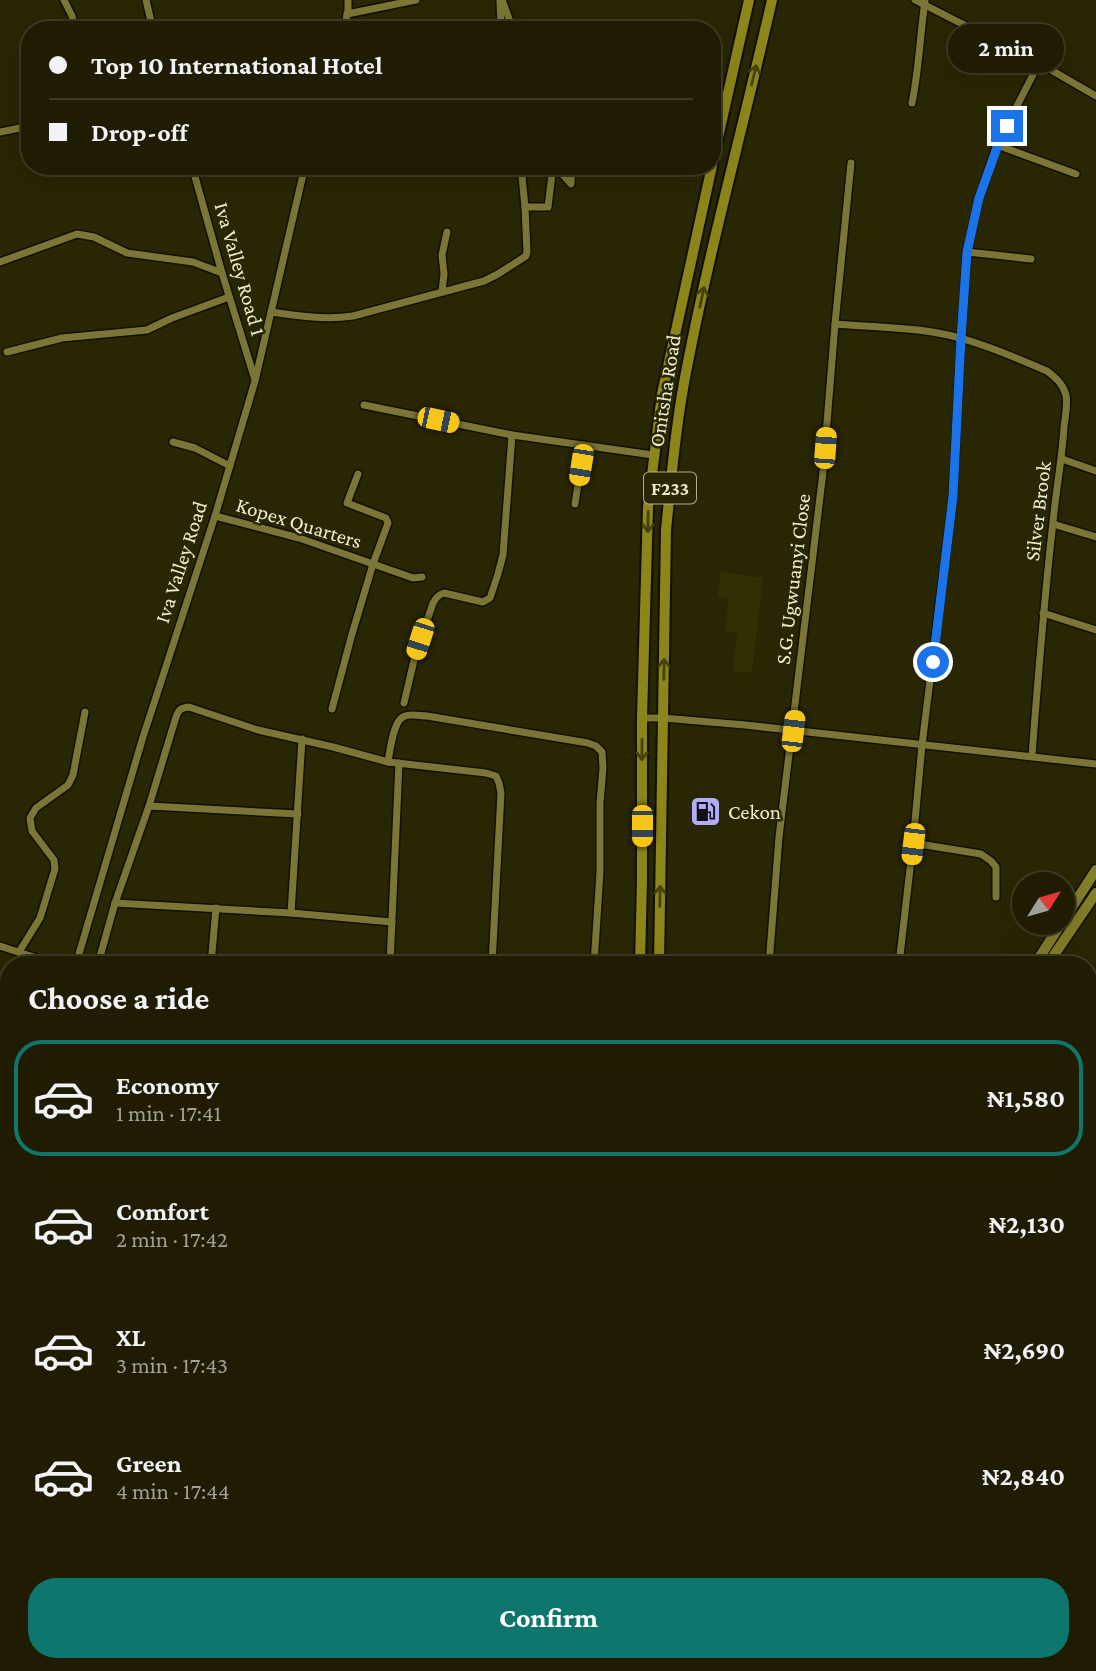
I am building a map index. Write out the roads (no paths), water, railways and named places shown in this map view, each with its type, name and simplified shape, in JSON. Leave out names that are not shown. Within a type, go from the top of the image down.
[{"type":"main road","name":"Onitsha Road","points":[[721,125],[749,0]]},
{"type":"main road","name":"Onitsha Road","points":[[659,956],[666,530],[671,477],[684,384],[712,249],[772,0]]},
{"type":"main road","name":"Onitsha Road","points":[[640,956],[642,718],[648,508],[662,394],[710,175]]},
{"type":"main road","points":[[1040,956],[1096,870]]},
{"type":"main road","points":[[1053,956],[1096,892]]},
{"type":"street","points":[[64,0],[73,21]]},
{"type":"street","points":[[146,0],[151,21]]},
{"type":"street","points":[[346,21],[348,0]]},
{"type":"street","points":[[348,14],[416,0]]},
{"type":"street","points":[[501,0],[501,21]]},
{"type":"street","points":[[501,0],[510,21]]},
{"type":"street","points":[[915,0],[925,2],[1096,96]]},
{"type":"street","points":[[912,103],[925,2]]},
{"type":"street","points":[[900,956],[922,745],[953,496],[967,252],[979,198],[998,145],[1039,63]]},
{"type":"street","points":[[0,132],[21,128]]},
{"type":"street","points":[[998,145],[1076,174]]},
{"type":"street","name":"S.G. Ugwuanyi Close","points":[[770,956],[779,837],[824,472],[851,163]]},
{"type":"street","name":"Iva Valley Road 1","points":[[195,175],[255,381]]},
{"type":"street","name":"Iva Valley Road","points":[[78,956],[143,737],[215,516],[255,381],[303,175]]},
{"type":"street","points":[[271,312],[340,318],[353,316],[491,278],[526,256],[522,175]]},
{"type":"street","points":[[525,207],[548,207],[553,175]]},
{"type":"street","points":[[562,175],[571,184],[572,175]]},
{"type":"street","points":[[442,291],[442,255],[447,232]]},
{"type":"street","points":[[0,262],[77,234],[94,237],[127,253],[193,262],[222,273]]},
{"type":"street","points":[[967,252],[1031,259]]},
{"type":"street","points":[[7,352],[62,338],[147,330],[229,297]]},
{"type":"street","points":[[835,324],[926,331],[961,338]]},
{"type":"street","name":"Silver Brook","points":[[961,338],[1047,371],[1057,378],[1066,397],[1062,459],[1043,613],[1032,755]]},
{"type":"street","points":[[364,405],[512,436],[653,455]]},
{"type":"street","points":[[404,703],[415,656],[433,603],[439,594],[483,602],[488,601],[491,595],[503,555],[512,436]]},
{"type":"street","points":[[173,442],[195,447],[230,466]]},
{"type":"street","points":[[575,503],[584,445]]},
{"type":"street","points":[[1062,459],[1096,471]]},
{"type":"street","name":"Kopex Quarters","points":[[332,709],[373,565],[388,527],[386,518],[347,503],[358,474]]},
{"type":"street","name":"Kopex Quarters","points":[[215,516],[299,538],[413,578],[422,577]]},
{"type":"street","points":[[1053,524],[1096,537]]},
{"type":"street","points":[[1043,613],[1096,630]]},
{"type":"street","points":[[99,956],[176,717],[179,710],[189,708],[258,730],[388,762],[496,776],[500,806],[492,956]]},
{"type":"street","points":[[19,952],[40,918],[55,869],[54,860],[32,831],[30,818],[36,808],[68,785],[73,775],[85,712]]},
{"type":"street","points":[[388,762],[396,728],[403,717],[408,715],[427,716],[596,746],[602,752],[603,768],[595,956]]},
{"type":"street","points":[[642,718],[1032,755],[1096,764]]},
{"type":"street","points":[[291,913],[302,739]]},
{"type":"street","points":[[390,956],[399,763]]},
{"type":"street","points":[[149,806],[298,814]]},
{"type":"street","points":[[913,844],[986,857],[996,867],[996,897]]},
{"type":"street","points":[[115,903],[392,922]]},
{"type":"street","points":[[212,956],[216,908]]},
{"type":"street","points":[[0,946],[31,956]]},
{"type":"place","name":"Cekon","points":[[705,812]]}]
